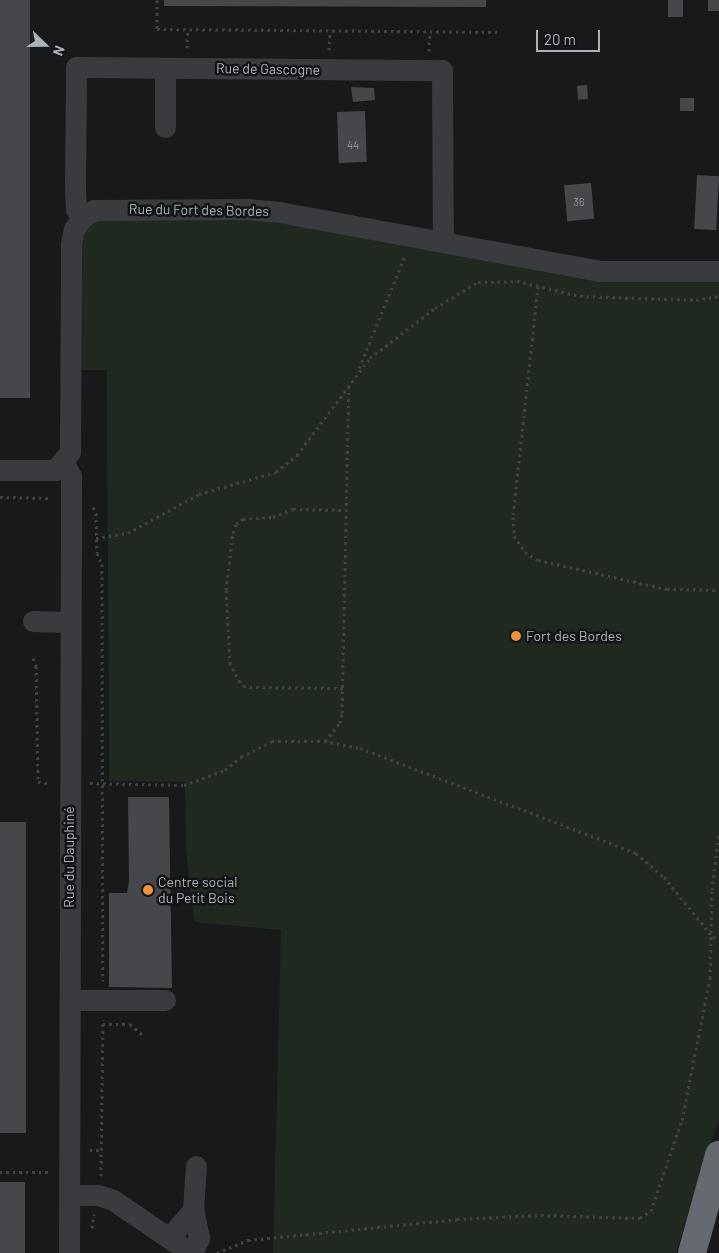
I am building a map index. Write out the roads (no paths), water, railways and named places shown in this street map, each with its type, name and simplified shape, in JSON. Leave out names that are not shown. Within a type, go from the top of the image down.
[{"type":"highway","points":[[692,1253],[719,1156]]},
{"type":"street","name":"Rue de Gascogne","points":[[82,218],[76,209],[75,190],[76,67],[442,70],[443,242]]},
{"type":"street","points":[[164,128],[165,68]]},
{"type":"street","name":"Rue du Fort des Bordes","points":[[82,218],[94,210],[105,209],[246,209],[412,236],[600,271],[719,271]]},
{"type":"street","points":[[0,470],[55,470],[64,463],[70,452],[71,244],[74,229],[82,218]]},
{"type":"street","name":"Rue du Dauphiné","points":[[64,463],[71,476],[69,783],[70,1253]]},
{"type":"street","points":[[33,621],[70,622]]},
{"type":"street","points":[[70,1000],[165,1000]]},
{"type":"street","points":[[70,1195],[98,1195],[113,1200],[190,1253],[199,1238],[193,1209],[196,1166]]},
{"type":"street","points":[[168,1238],[193,1209]]},
{"type":"place","name":"Fort des Bordes","points":[[516,636]]},
{"type":"place","name":"Centre social du Petit Bois","points":[[148,890]]}]
